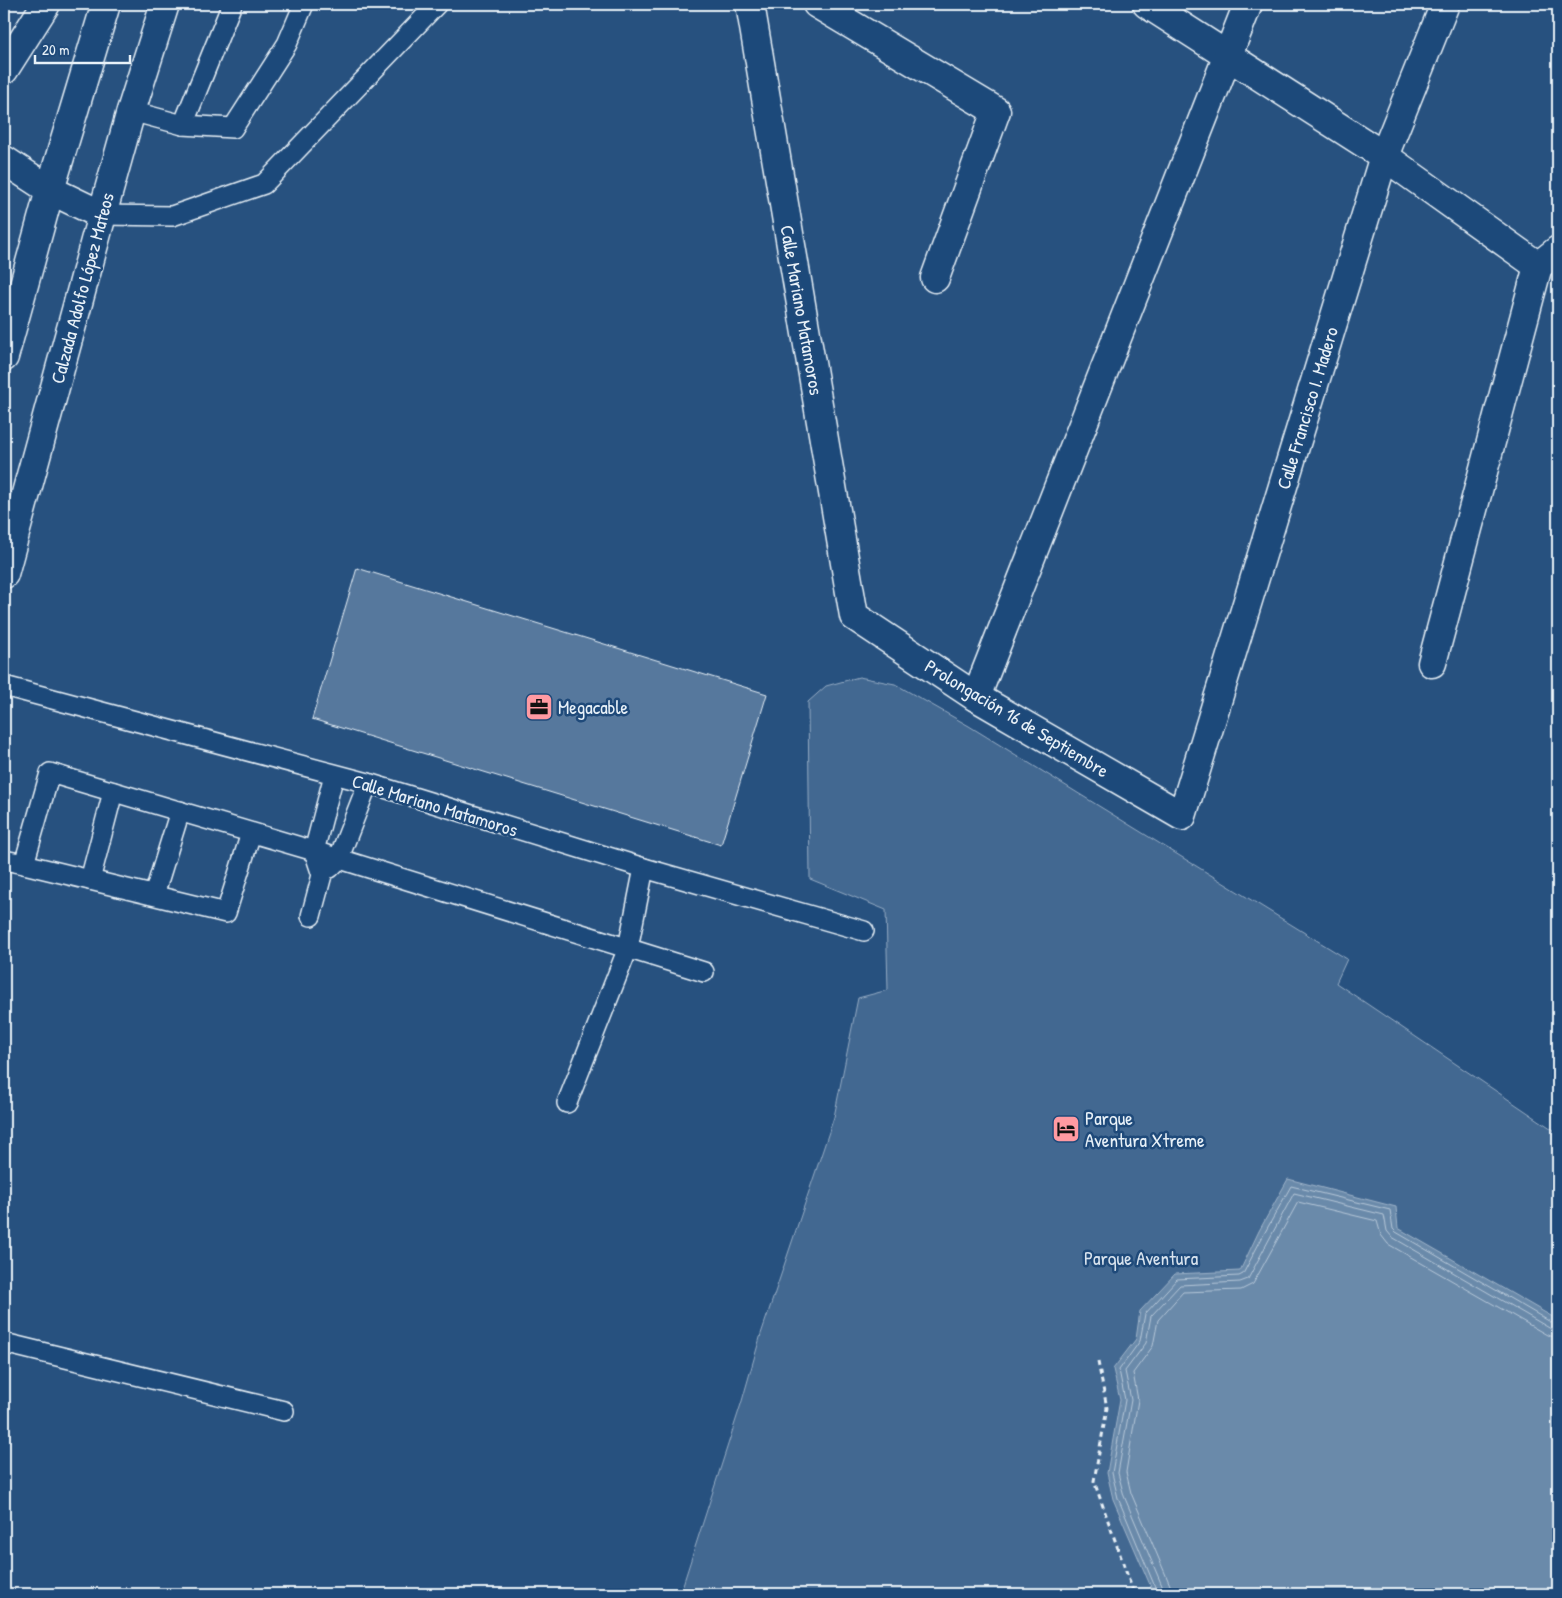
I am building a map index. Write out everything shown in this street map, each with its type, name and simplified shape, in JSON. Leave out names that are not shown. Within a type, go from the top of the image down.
[{"type":"street","points":[[4,70],[46,4]]},
{"type":"street","points":[[4,357],[50,190],[106,4]]},
{"type":"street","name":"Calzada Adolfo López Mateos","points":[[4,574],[102,215],[165,4]]},
{"type":"street","name":"Calle Mariano Matamoros","points":[[750,4],[854,616]]},
{"type":"street","points":[[817,4],[996,112],[935,278]]},
{"type":"street","points":[[1147,4],[1384,156],[1548,258],[1432,664]]},
{"type":"street","points":[[976,697],[1248,4]]},
{"type":"street","name":"Calle Francisco I. Madero","points":[[1182,816],[1384,156],[1445,4]]},
{"type":"street","points":[[4,160],[50,190],[102,215]]},
{"type":"street","name":"Prolongación 16 de Septiembre","points":[[854,616],[976,697],[1182,816]]},
{"type":"lane","points":[[183,125],[232,4]]},
{"type":"lane","points":[[132,112],[183,125],[233,128],[288,44],[304,4]]},
{"type":"lane","points":[[102,215],[172,216],[264,184],[436,4]]},
{"type":"lane","name":"Calle Mariano Matamoros","points":[[4,686],[368,783],[644,868],[864,931]]},
{"type":"lane","points":[[24,864],[50,773],[314,851],[704,972]]},
{"type":"lane","points":[[322,875],[314,851],[334,775]]},
{"type":"lane","points":[[311,916],[322,875],[338,860],[368,783]]},
{"type":"lane","points":[[90,880],[113,792]]},
{"type":"lane","points":[[154,896],[180,811]]},
{"type":"lane","points":[[4,860],[226,913],[251,833]]},
{"type":"lane","points":[[567,1103],[628,948],[644,868]]},
{"type":"lane","points":[[4,1343],[284,1411]]},
{"type":"path","points":[[1098,1362],[1107,1408],[1094,1481],[1134,1594]]},
{"type":"green space","name":"Parque Aventura","points":[[859,677],[895,684],[969,726],[1347,959],[1336,983],[1558,1133],[1558,1594],[680,1594],[742,1401],[761,1334],[834,1117],[858,998],[888,990],[886,910],[810,879],[808,702],[826,686]]},
{"type":"water","points":[[1288,1179],[1396,1207],[1398,1228],[1558,1320],[1558,1594],[1154,1594],[1113,1499],[1107,1473],[1120,1400],[1113,1369],[1136,1339],[1140,1311],[1175,1274],[1240,1271],[1259,1231]]},
{"type":"building","name":"Megacable","points":[[357,568],[767,694],[721,845],[312,719]]},
{"type":"place","name":"Megacable","points":[[539,707]]},
{"type":"place","name":"Parque Aventura Xtreme","points":[[1066,1129]]}]
